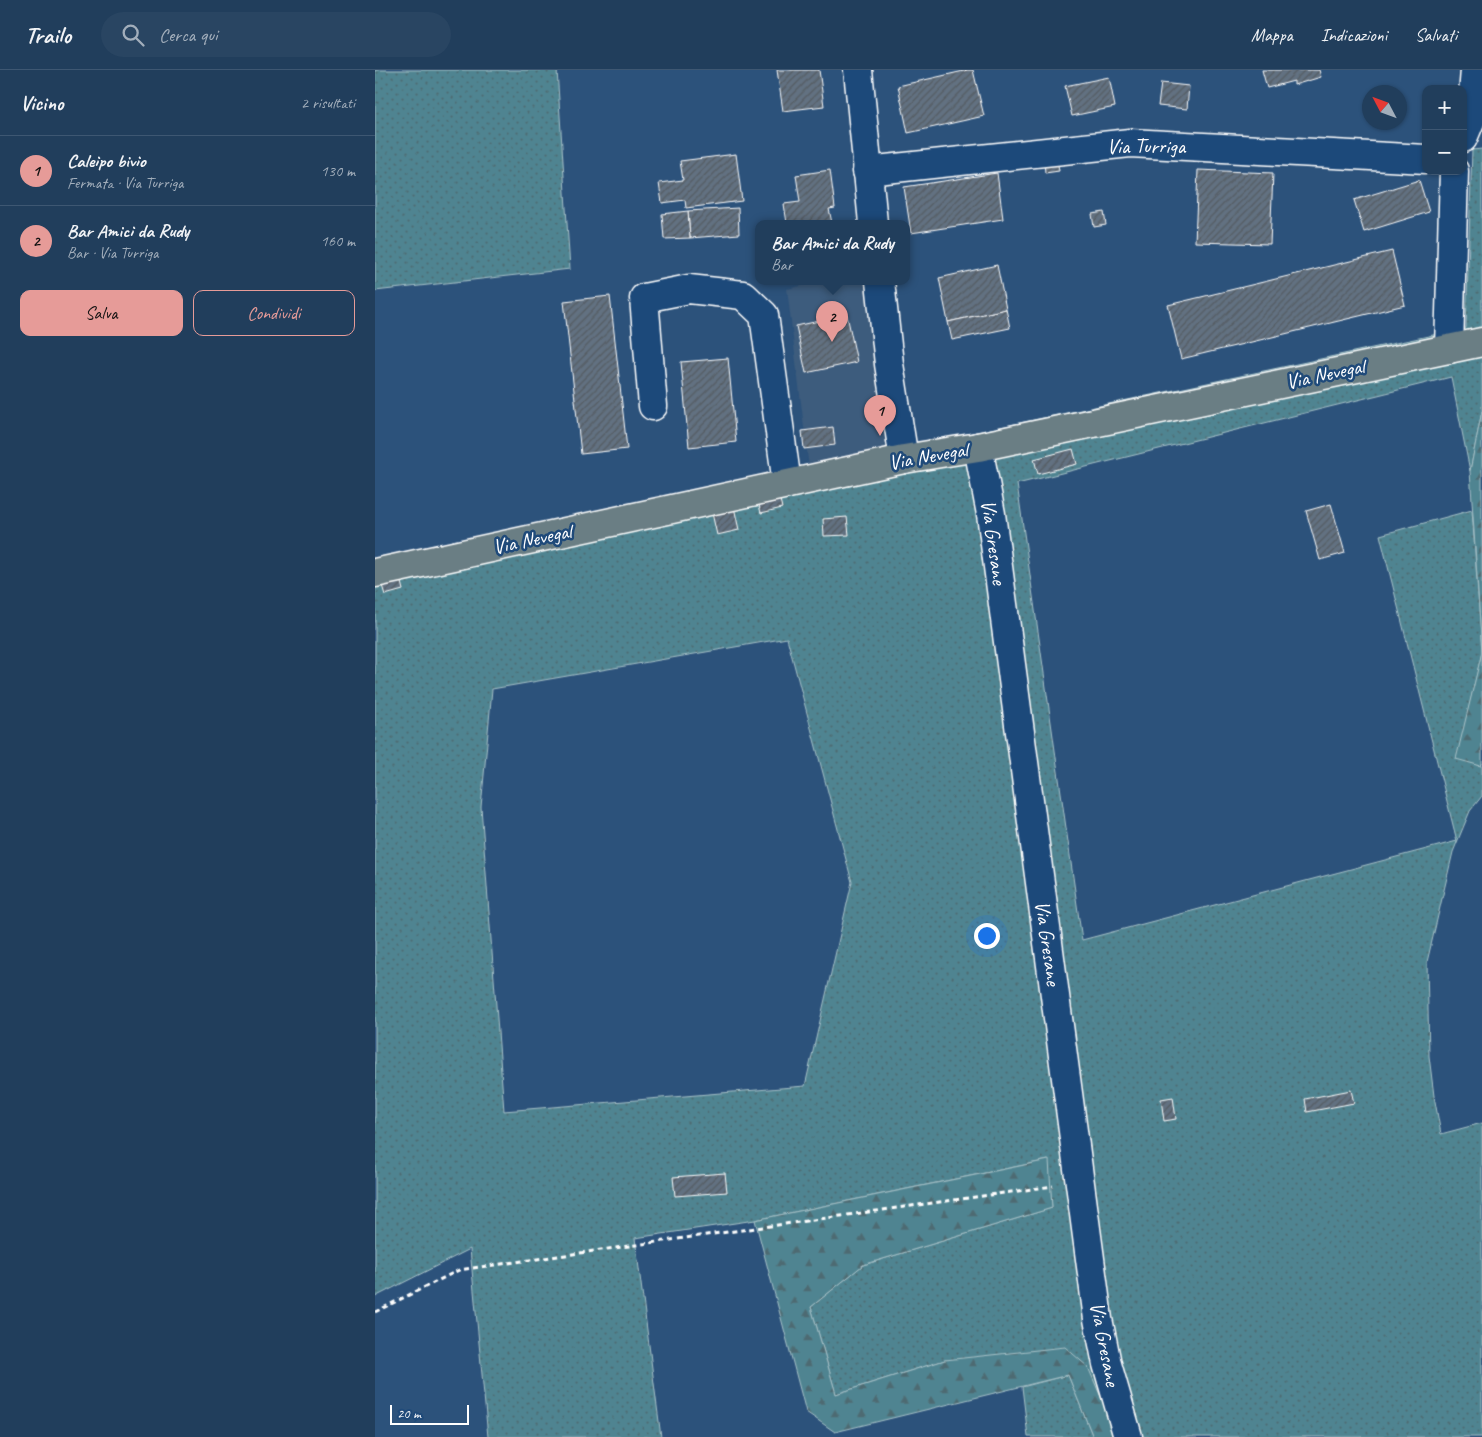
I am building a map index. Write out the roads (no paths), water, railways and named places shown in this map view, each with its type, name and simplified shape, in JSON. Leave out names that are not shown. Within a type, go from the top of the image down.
[{"type":"main road","name":"Via Nevegal","points":[[375,573],[904,459],[978,447],[1482,342]]},
{"type":"street","points":[[858,70],[873,220]]},
{"type":"street","points":[[1466,130],[1471,118],[1475,70]]},
{"type":"street","name":"Via Turriga","points":[[867,171],[1130,143],[1422,159]]},
{"type":"street","points":[[1449,349],[1455,175]]},
{"type":"street","points":[[879,285],[889,364],[904,459]]},
{"type":"street","points":[[653,406],[644,298],[689,289],[743,295],[764,315],[787,484]]},
{"type":"street","name":"Via Gresane","points":[[978,447],[991,514],[1099,1318],[1107,1364],[1128,1437]]},
{"type":"place","name":"Bar Amici da Rudy","points":[[832,342]]},
{"type":"place","name":"Caleipo bivio","points":[[880,436]]}]
